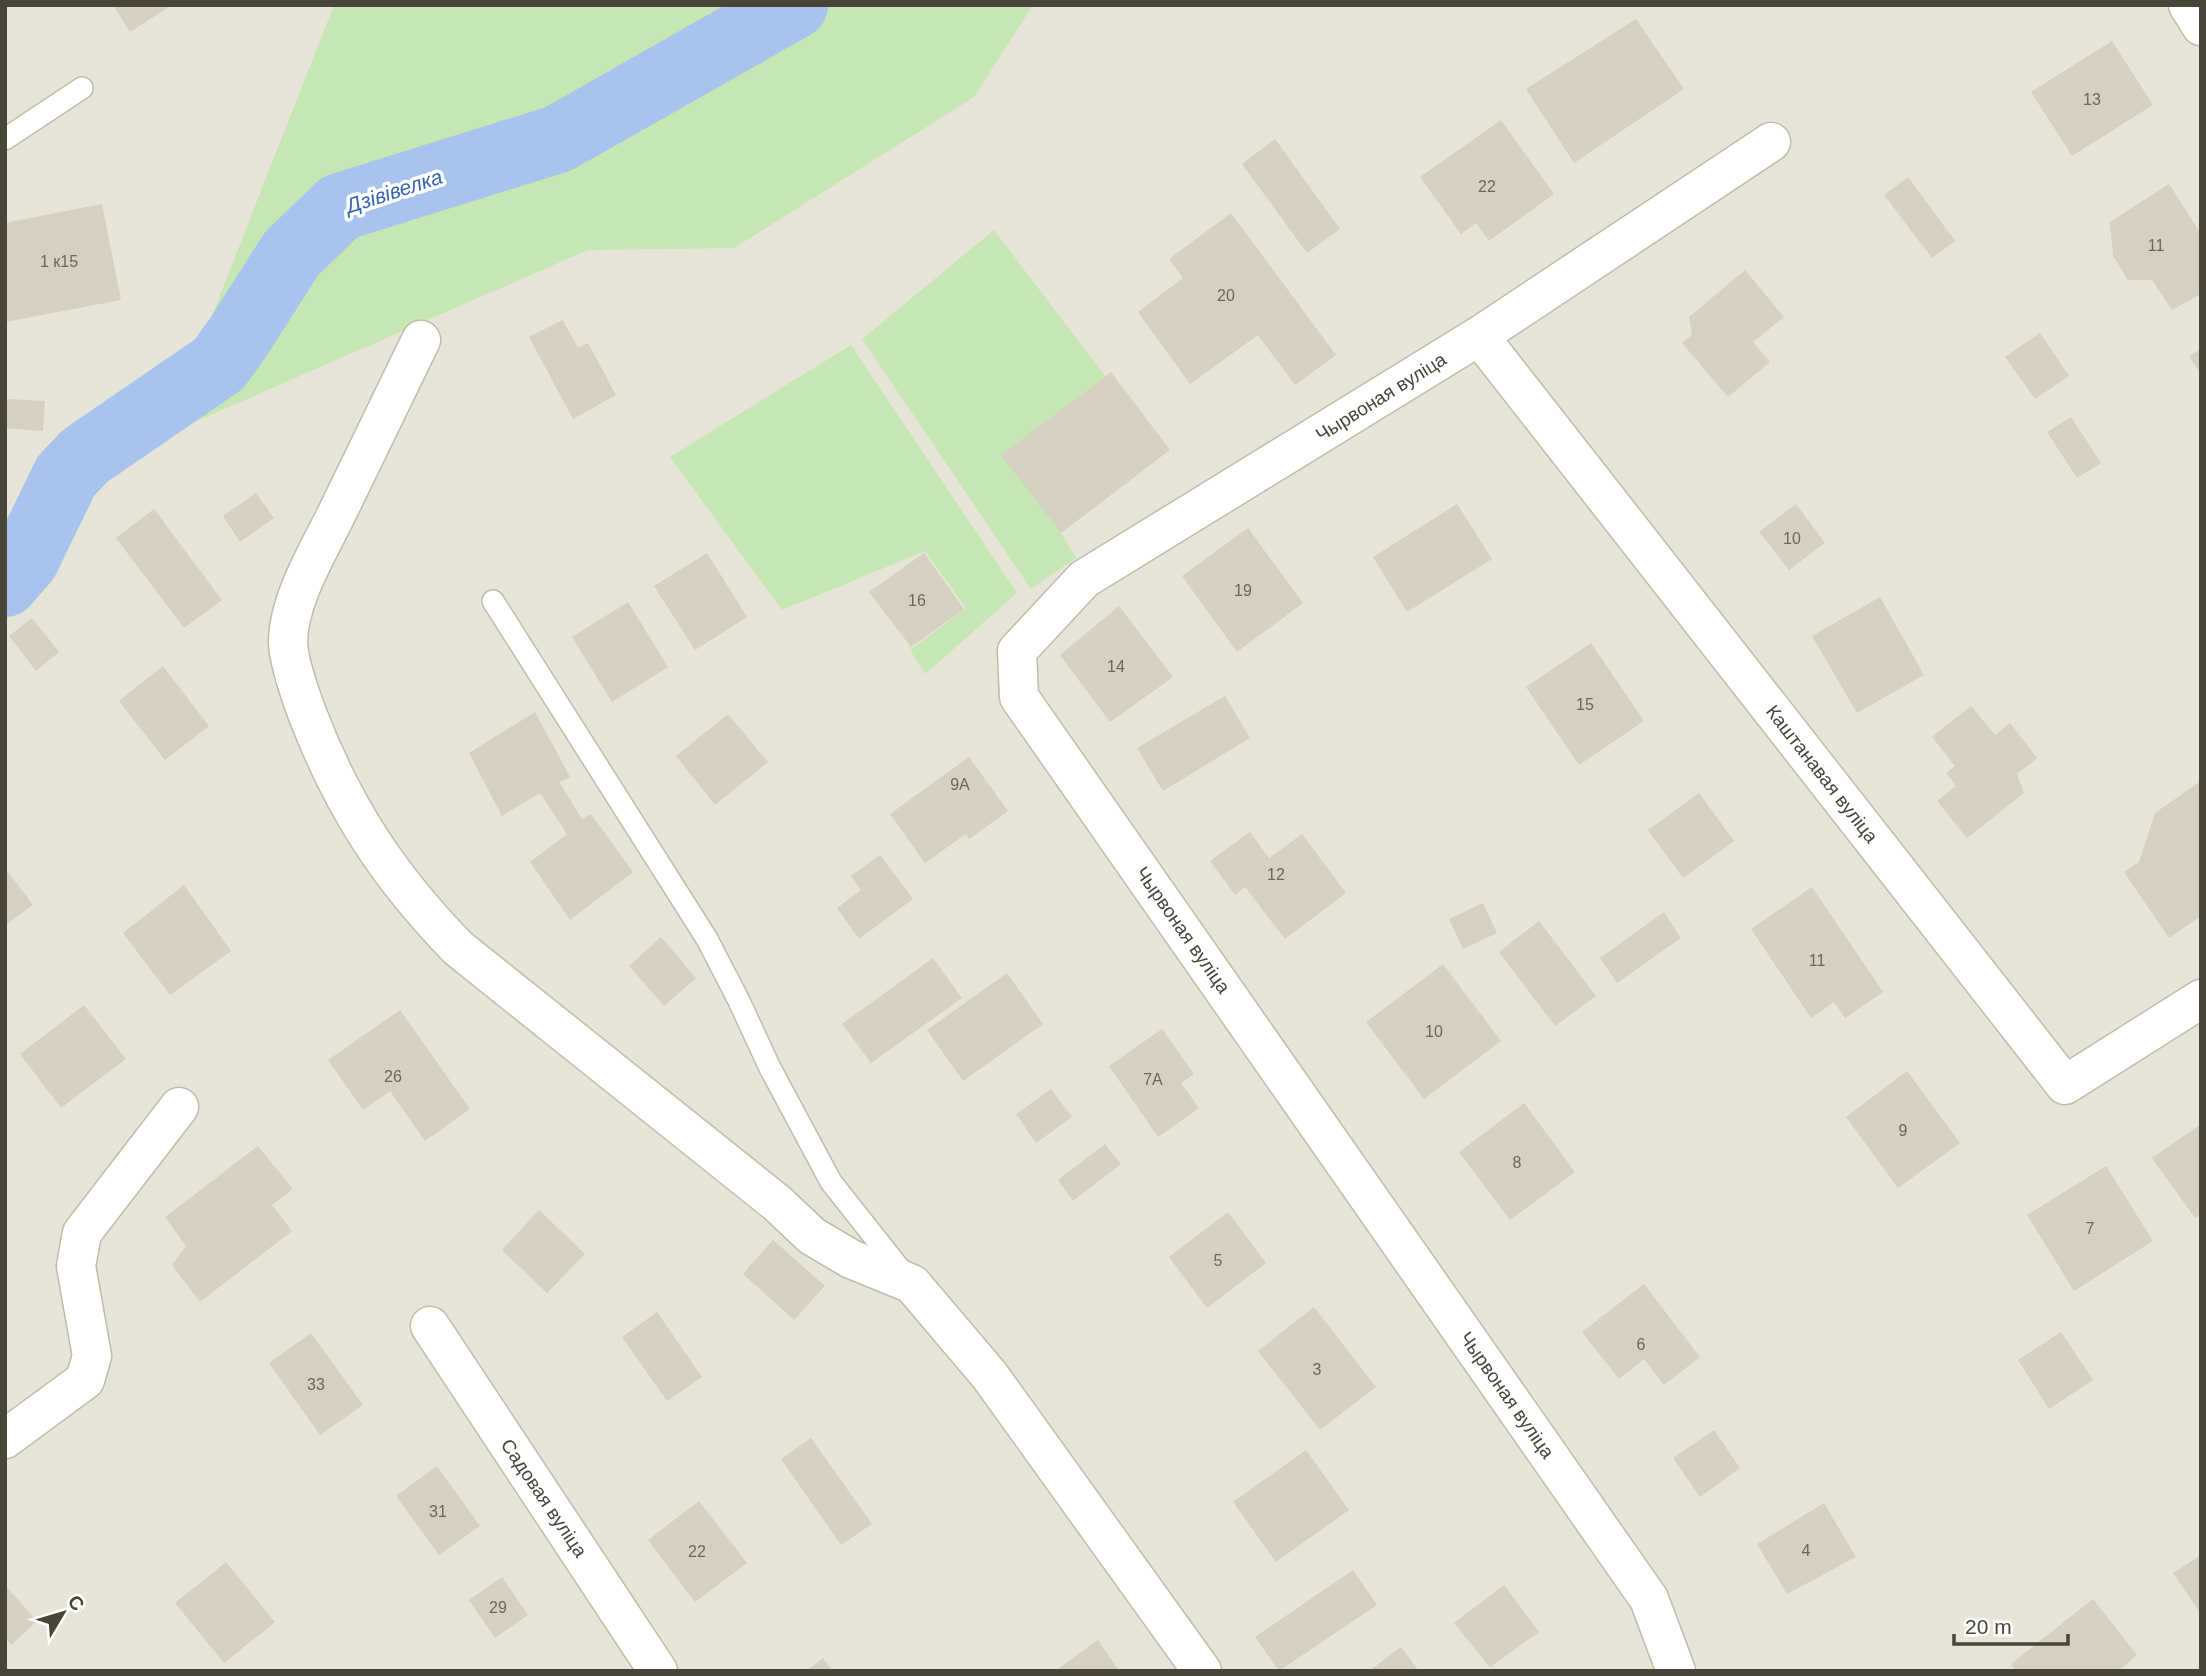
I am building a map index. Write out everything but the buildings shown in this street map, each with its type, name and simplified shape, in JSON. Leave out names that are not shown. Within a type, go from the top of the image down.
[{"type":"street","points":[[2188,5],[2201,26]]},
{"type":"street","name":"Чырвоная вуліца","points":[[1676,1671],[1650,1599],[1019,697],[1017,651],[1084,579],[1479,336],[1771,142]]},
{"type":"street","name":"Каштанавая вуліца","points":[[1479,336],[2065,1085],[2201,999]]},
{"type":"street","points":[[421,340],[298,594],[288,642],[302,697],[330,767],[371,844],[396,878],[458,948],[777,1203],[812,1236],[851,1259],[912,1284],[990,1377],[1202,1671]]},
{"type":"street","points":[[5,1439],[85,1380],[92,1356],[76,1266],[82,1233],[179,1107]]},
{"type":"street","name":"Садовая вуліца","points":[[430,1326],[658,1671]]},
{"type":"lane","points":[[5,139],[82,88]]},
{"type":"lane","points":[[493,601],[707,939],[770,1068],[831,1182],[912,1284]]},
{"type":"shaded area","points":[[5,5],[2201,5],[2201,1671],[5,1671]]},
{"type":"green space","points":[[334,5],[1033,5],[974,97],[734,248],[588,250],[165,435]]},
{"type":"green space","points":[[994,230],[1105,376],[1002,455],[1061,533],[1076,558],[1031,589],[862,339]]},
{"type":"green space","points":[[851,345],[1017,593],[925,674],[910,650],[966,608],[925,551],[782,610],[670,457]]},
{"type":"waterway","name":"Дзівівелка","points":[[5,583],[25,560],[66,476],[85,456],[219,364],[292,253],[340,207],[558,139],[794,5]]}]
